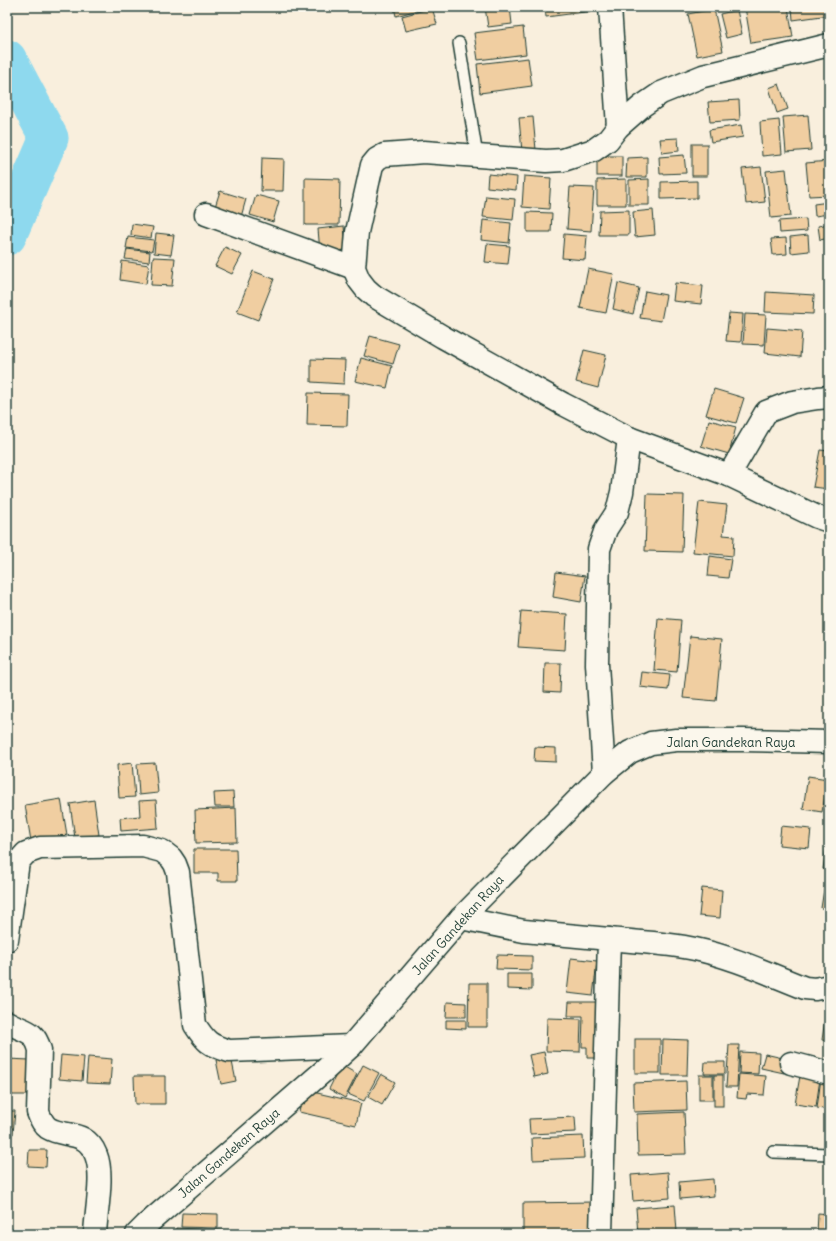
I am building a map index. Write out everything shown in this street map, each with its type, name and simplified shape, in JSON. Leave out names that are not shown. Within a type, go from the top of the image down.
[{"type":"street","points":[[610,7],[618,127]]},
{"type":"street","points":[[829,45],[703,76],[661,93],[642,106],[618,127],[608,140],[594,150],[562,160],[546,161],[424,152],[384,155],[377,159],[372,165],[357,232],[354,268],[359,280],[374,296],[443,337],[563,404],[629,438],[729,475],[817,517],[829,521]]},
{"type":"street","points":[[206,214],[354,268]]},
{"type":"street","points":[[729,475],[766,412],[792,402],[829,397]]},
{"type":"street","points":[[604,773],[597,664],[599,549],[606,529],[617,512],[622,492],[629,438]]},
{"type":"street","name":"Jalan Gandekan Raya","points":[[137,1234],[351,1046],[461,918],[604,773],[630,752],[651,743],[676,740],[829,742]]},
{"type":"street","points":[[7,940],[18,862],[26,853],[40,848],[56,847],[143,846],[162,851],[176,864],[178,872],[195,1025],[205,1040],[216,1047],[229,1051],[351,1046]]},
{"type":"street","points":[[461,918],[524,931],[674,946],[696,950],[724,957],[805,988],[815,989],[829,986]]},
{"type":"street","points":[[601,1234],[609,939]]},
{"type":"street","points":[[7,1022],[32,1034],[38,1041],[40,1050],[38,1112],[41,1120],[47,1127],[76,1135],[87,1142],[96,1154],[100,1170],[95,1234]]},
{"type":"street","points":[[791,1063],[829,1073]]},
{"type":"lane","points":[[460,42],[477,156]]},
{"type":"lane","points":[[773,1152],[829,1154]]},
{"type":"building","points":[[394,7],[428,7],[396,16]]},
{"type":"building","points":[[485,7],[510,7],[512,24],[488,27]]},
{"type":"building","points":[[545,7],[599,7],[600,10],[546,17]]},
{"type":"building","points":[[745,7],[788,7],[793,37],[751,43]]},
{"type":"building","points":[[792,7],[829,7],[829,15],[793,20]]},
{"type":"building","points":[[432,8],[437,24],[406,31],[402,16]]},
{"type":"building","points":[[714,9],[723,51],[697,56],[688,14]]},
{"type":"building","points":[[737,10],[742,34],[726,38],[720,14]]},
{"type":"building","points":[[523,27],[526,54],[478,60],[474,33]]},
{"type":"building","points":[[528,58],[532,86],[480,93],[477,64]]},
{"type":"building","points":[[779,84],[788,109],[777,113],[769,88]]},
{"type":"building","points":[[739,100],[740,120],[710,122],[708,102]]},
{"type":"building","points":[[808,115],[811,150],[786,152],[783,117]]},
{"type":"building","points":[[533,117],[536,150],[522,152],[519,118]]},
{"type":"building","points":[[779,120],[782,154],[762,156],[760,122]]},
{"type":"building","points":[[741,125],[743,137],[711,142],[709,130]]},
{"type":"building","points":[[678,138],[679,151],[662,153],[660,139]]},
{"type":"building","points":[[692,144],[707,144],[707,176],[692,176]]},
{"type":"building","points":[[684,155],[686,173],[660,174],[659,157]]},
{"type":"building","points":[[597,156],[622,156],[622,176],[597,176]]},
{"type":"building","points":[[647,157],[647,177],[626,177],[627,158]]},
{"type":"building","points":[[262,158],[284,159],[283,191],[261,191]]},
{"type":"building","points":[[829,161],[829,195],[809,196],[806,163]]},
{"type":"building","points":[[761,167],[765,202],[746,204],[742,169]]},
{"type":"building","points":[[786,169],[791,216],[771,218],[766,171]]},
{"type":"building","points":[[488,174],[517,177],[516,190],[487,187]]},
{"type":"building","points":[[524,176],[551,178],[549,209],[522,207]]},
{"type":"building","points":[[305,178],[340,179],[339,225],[305,225]]},
{"type":"building","points":[[626,179],[626,205],[597,205],[597,180]]},
{"type":"building","points":[[649,179],[649,205],[629,205],[629,180]]},
{"type":"building","points":[[697,181],[697,198],[661,199],[661,182]]},
{"type":"building","points":[[570,187],[594,188],[591,231],[567,229]]},
{"type":"building","points":[[220,191],[246,199],[241,217],[214,210]]},
{"type":"building","points":[[256,195],[279,201],[273,222],[250,215]]},
{"type":"building","points":[[486,196],[515,199],[513,220],[483,217]]},
{"type":"building","points":[[829,202],[829,214],[815,216],[814,204]]},
{"type":"building","points":[[629,210],[629,235],[599,235],[600,211]]},
{"type":"building","points":[[653,210],[655,235],[635,237],[633,212]]},
{"type":"building","points":[[527,212],[552,213],[551,232],[527,232]]},
{"type":"building","points":[[806,219],[807,231],[780,233],[779,221]]},
{"type":"building","points":[[483,220],[511,223],[509,243],[481,240]]},
{"type":"building","points":[[132,224],[153,227],[151,238],[131,235]]},
{"type":"building","points":[[829,224],[829,238],[820,240],[818,226]]},
{"type":"building","points":[[344,226],[346,250],[320,252],[318,229]]},
{"type":"building","points":[[156,233],[174,235],[171,255],[154,253]]},
{"type":"building","points":[[564,234],[587,236],[585,260],[562,258]]},
{"type":"building","points":[[808,235],[809,251],[791,253],[790,237]]},
{"type":"building","points":[[128,237],[154,240],[152,251],[126,248]]},
{"type":"building","points":[[786,238],[787,254],[773,255],[771,239]]},
{"type":"building","points":[[487,244],[510,246],[508,264],[485,262]]},
{"type":"building","points":[[225,247],[242,255],[232,274],[215,266]]},
{"type":"building","points":[[127,249],[150,252],[149,262],[125,259]]},
{"type":"building","points":[[153,257],[175,258],[172,286],[151,285]]},
{"type":"building","points":[[122,261],[149,265],[146,284],[120,280]]},
{"type":"building","points":[[588,269],[614,274],[606,313],[580,308]]},
{"type":"building","points":[[253,271],[274,279],[258,320],[237,312]]},
{"type":"building","points":[[618,283],[639,288],[633,314],[613,309]]},
{"type":"building","points":[[675,283],[703,286],[701,304],[673,301]]},
{"type":"building","points":[[645,291],[666,295],[661,321],[640,318]]},
{"type":"building","points":[[766,292],[814,295],[813,314],[765,312]]},
{"type":"building","points":[[729,313],[743,314],[741,342],[726,341]]},
{"type":"building","points":[[745,314],[766,315],[764,345],[743,344]]},
{"type":"building","points":[[767,328],[802,331],[800,357],[765,353]]},
{"type":"building","points":[[370,336],[399,344],[393,364],[364,356]]},
{"type":"building","points":[[584,350],[606,355],[598,388],[576,382]]},
{"type":"building","points":[[361,358],[392,366],[387,388],[355,381]]},
{"type":"building","points":[[311,359],[345,360],[344,384],[311,382]]},
{"type":"building","points":[[714,389],[744,398],[736,423],[706,415]]},
{"type":"building","points":[[308,393],[348,394],[347,426],[307,425]]},
{"type":"building","points":[[709,420],[736,427],[729,454],[701,446]]},
{"type":"building","points":[[820,450],[829,451],[829,489],[813,487]]},
{"type":"building","points":[[647,494],[684,495],[682,552],[645,551]]},
{"type":"building","points":[[699,502],[727,505],[723,535],[734,536],[733,556],[693,552]]},
{"type":"building","points":[[710,556],[731,559],[728,578],[708,576]]},
{"type":"building","points":[[556,572],[585,576],[581,602],[553,597]]},
{"type":"building","points":[[521,611],[567,614],[565,650],[518,647]]},
{"type":"building","points":[[658,618],[681,620],[677,672],[654,670]]},
{"type":"building","points":[[690,636],[722,639],[716,701],[683,698]]},
{"type":"building","points":[[545,663],[561,663],[560,693],[544,692]]},
{"type":"building","points":[[642,672],[670,675],[668,690],[640,687]]},
{"type":"building","points":[[535,747],[556,748],[556,762],[534,761]]},
{"type":"building","points":[[132,763],[135,797],[119,798],[117,765]]},
{"type":"building","points":[[155,763],[158,793],[139,795],[137,764]]},
{"type":"building","points":[[808,776],[828,779],[822,812],[803,809]]},
{"type":"building","points":[[233,792],[234,807],[215,807],[214,793]]},
{"type":"building","points":[[61,799],[67,835],[31,841],[25,805]]},
{"type":"building","points":[[94,800],[99,835],[75,838],[70,804]]},
{"type":"building","points":[[156,800],[158,828],[121,831],[120,818],[140,816],[139,801]]},
{"type":"building","points":[[236,808],[237,842],[196,843],[195,810]]},
{"type":"building","points":[[781,826],[811,829],[809,848],[779,845]]},
{"type":"building","points":[[7,829],[10,830],[7,855]]},
{"type":"building","points":[[826,847],[829,847],[829,869],[823,869]]},
{"type":"building","points":[[194,849],[236,849],[237,881],[218,881],[218,873],[194,873]]},
{"type":"building","points":[[826,877],[829,878],[829,910],[821,908]]},
{"type":"building","points":[[702,888],[722,890],[720,918],[699,916]]},
{"type":"building","points":[[497,955],[532,956],[532,970],[496,969]]},
{"type":"building","points":[[571,958],[597,961],[593,996],[567,993]]},
{"type":"building","points":[[507,974],[532,974],[532,990],[507,989]]},
{"type":"building","points":[[469,983],[487,983],[487,1027],[468,1027]]},
{"type":"building","points":[[447,1002],[466,1003],[466,1017],[446,1017]]},
{"type":"building","points":[[569,1002],[602,1002],[601,1058],[587,1058],[587,1047],[582,1047],[583,1016],[568,1016]]},
{"type":"building","points":[[547,1018],[581,1019],[580,1052],[546,1051]]},
{"type":"building","points":[[825,1019],[829,1020],[829,1041],[822,1040]]},
{"type":"building","points":[[446,1020],[466,1020],[466,1029],[446,1028]]},
{"type":"building","points":[[635,1039],[660,1039],[660,1073],[635,1073]]},
{"type":"building","points":[[663,1039],[688,1040],[687,1075],[662,1075]]},
{"type":"building","points":[[729,1045],[739,1045],[737,1087],[726,1087]]},
{"type":"building","points":[[544,1052],[548,1074],[534,1077],[529,1055]]},
{"type":"building","points":[[740,1052],[759,1053],[758,1074],[739,1073]]},
{"type":"building","points":[[765,1054],[787,1059],[784,1073],[761,1068]]},
{"type":"building","points":[[61,1055],[84,1057],[82,1081],[59,1079]]},
{"type":"building","points":[[88,1057],[112,1059],[110,1084],[86,1083]]},
{"type":"building","points":[[231,1057],[236,1081],[221,1084],[216,1060]]},
{"type":"building","points":[[8,1059],[29,1060],[28,1095],[7,1095]]},
{"type":"building","points":[[705,1062],[725,1062],[725,1074],[704,1074]]},
{"type":"building","points":[[341,1065],[357,1074],[345,1098],[329,1089]]},
{"type":"building","points":[[363,1065],[379,1073],[364,1101],[348,1094]]},
{"type":"building","points":[[381,1074],[395,1082],[382,1105],[368,1097]]},
{"type":"building","points":[[739,1074],[766,1076],[764,1095],[747,1094],[746,1099],[737,1098]]},
{"type":"building","points":[[699,1075],[713,1075],[713,1100],[699,1100]]},
{"type":"building","points":[[714,1075],[723,1075],[723,1106],[714,1106]]},
{"type":"building","points":[[134,1076],[165,1076],[165,1104],[135,1104]]},
{"type":"building","points":[[800,1076],[820,1079],[816,1107],[795,1104]]},
{"type":"building","points":[[821,1078],[829,1079],[829,1110],[817,1108]]},
{"type":"building","points":[[686,1081],[687,1110],[634,1112],[633,1083]]},
{"type":"building","points":[[304,1090],[361,1103],[356,1125],[299,1112]]},
{"type":"building","points":[[7,1111],[15,1111],[13,1134],[7,1134]]},
{"type":"building","points":[[684,1112],[686,1154],[638,1155],[637,1114]]},
{"type":"building","points":[[575,1117],[576,1132],[530,1134],[529,1119]]},
{"type":"building","points":[[583,1136],[584,1158],[533,1160],[532,1138]]},
{"type":"building","points":[[29,1150],[47,1150],[46,1167],[28,1166]]},
{"type":"building","points":[[668,1172],[670,1198],[633,1201],[631,1175]]},
{"type":"building","points":[[713,1179],[714,1196],[680,1199],[679,1182]]},
{"type":"building","points":[[595,1202],[596,1234],[523,1234],[523,1203]]},
{"type":"building","points":[[675,1205],[677,1232],[638,1234],[636,1208]]},
{"type":"building","points":[[182,1213],[218,1214],[218,1228],[181,1227]]},
{"type":"building","points":[[818,1213],[829,1214],[829,1234],[817,1234]]},
{"type":"building","points":[[176,1228],[238,1231],[238,1234],[175,1234]]},
{"type":"waterway","points":[[7,59],[49,138],[7,236]]}]
